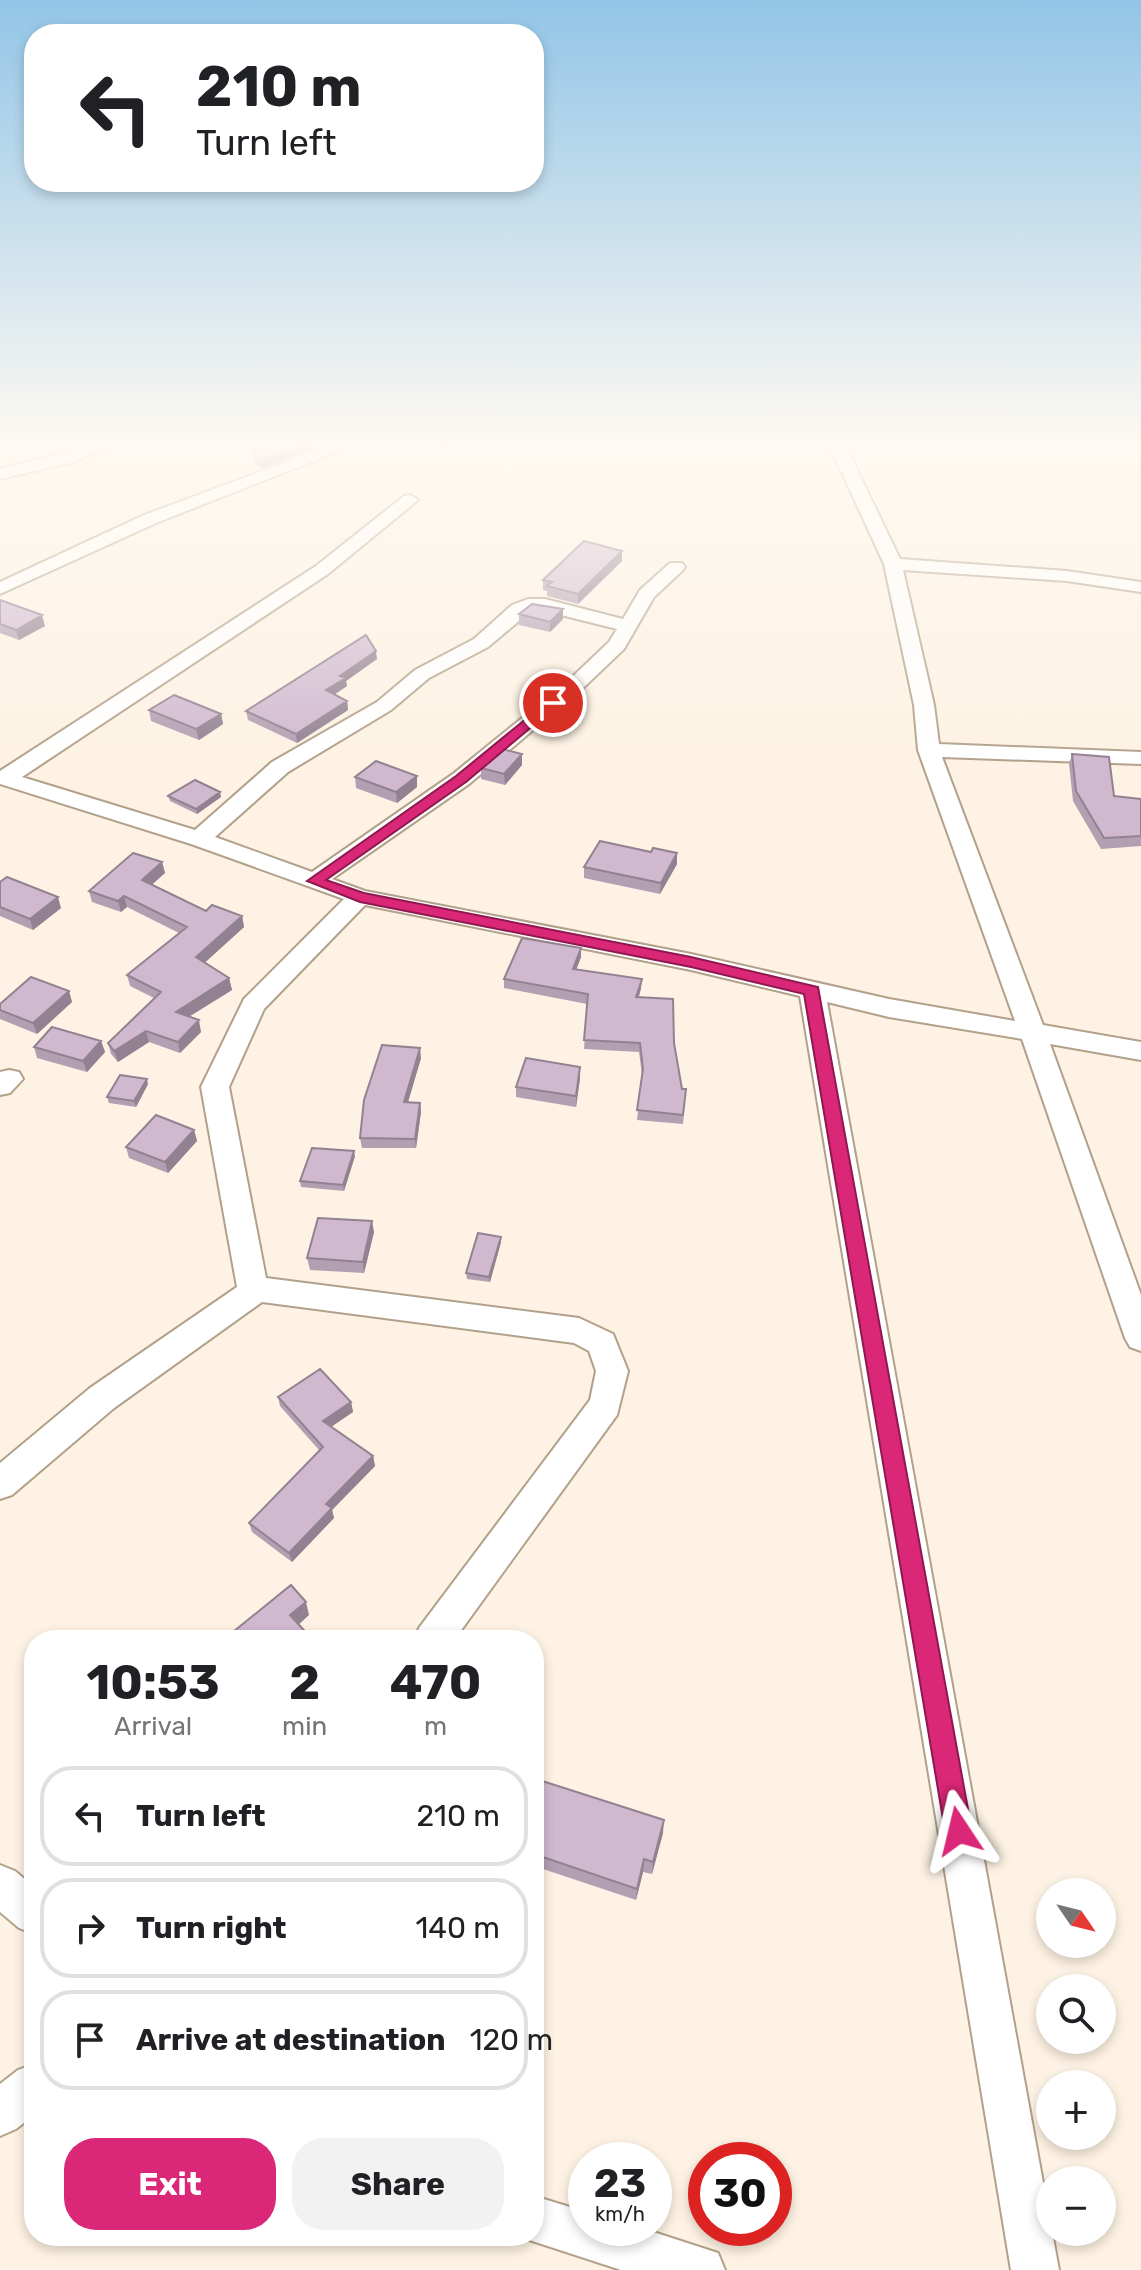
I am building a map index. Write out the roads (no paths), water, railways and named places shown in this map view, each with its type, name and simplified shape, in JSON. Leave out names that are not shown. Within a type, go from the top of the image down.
[{"type":"street","points":[[0,589],[82,551]]},
{"type":"street","points":[[3,778],[322,570],[346,551]]},
{"type":"street","points":[[887,551],[893,564],[924,705],[929,750],[1141,1338]]},
{"type":"street","points":[[893,564],[1067,576],[1141,587]]},
{"type":"street","points":[[314,881],[461,779],[576,684],[617,645],[647,594],[676,567]]},
{"type":"street","points":[[199,839],[280,767],[384,706],[422,674],[481,643],[528,605],[545,605],[630,627]]},
{"type":"street","points":[[929,750],[1141,758]]},
{"type":"street","points":[[3,778],[199,839],[360,897],[691,962],[889,1008],[1141,1051]]},
{"type":"street","points":[[360,897],[253,1005],[215,1087],[249,1280],[257,1289],[579,1331],[602,1343],[612,1371],[605,1405],[439,1630]]},
{"type":"street","points":[[812,990],[1035,2270]]},
{"type":"street","points":[[0,1484],[102,1398],[257,1289]]},
{"type":"street","points":[[0,1886],[24,1905]]},
{"type":"street","points":[[0,2113],[24,2094]]},
{"type":"street","points":[[544,2223],[701,2270]]}]
